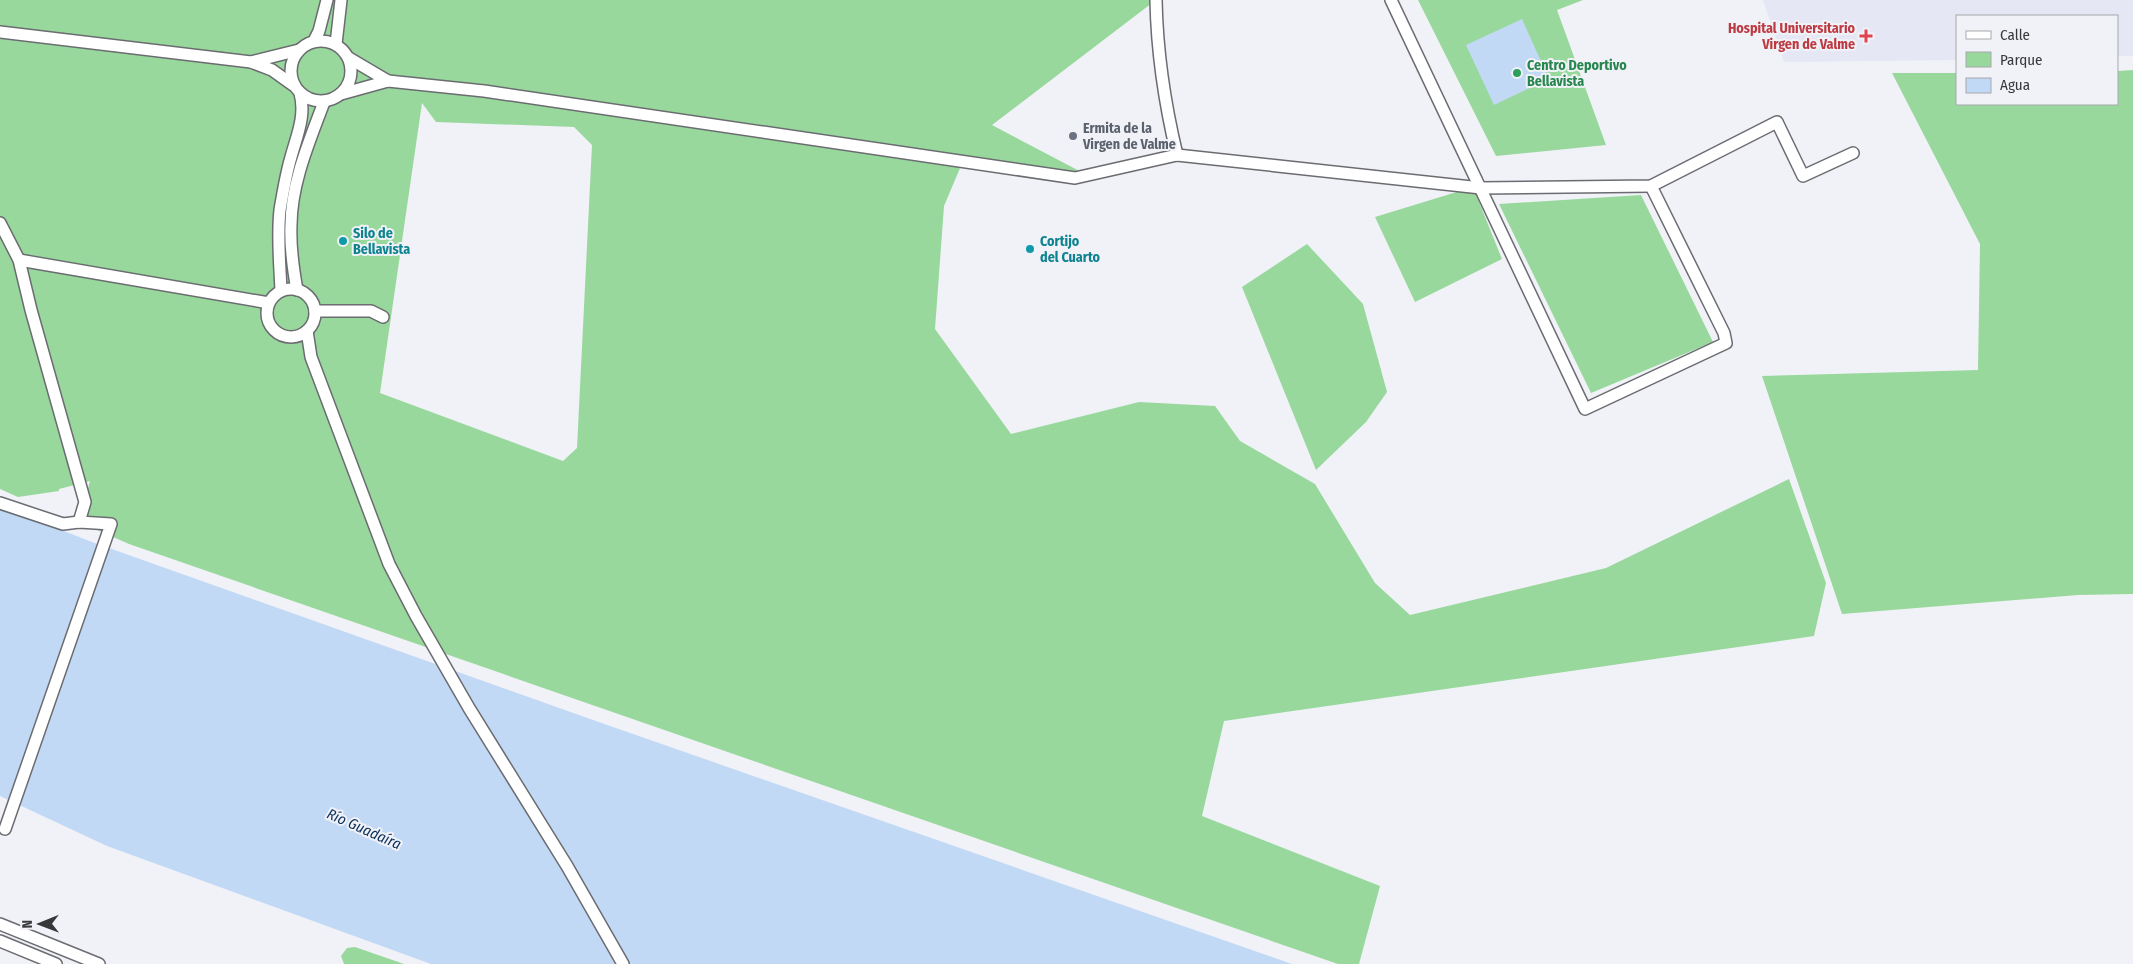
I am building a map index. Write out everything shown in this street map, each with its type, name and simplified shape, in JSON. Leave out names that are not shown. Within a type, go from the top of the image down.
[{"type":"street","points":[[251,62],[299,50],[314,41],[320,31],[327,0]]},
{"type":"street","points":[[336,44],[341,0]]},
{"type":"street","points":[[1156,0],[1169,121],[1177,155]]},
{"type":"street","points":[[1391,0],[1585,409],[1726,343],[1724,333],[1651,186]]},
{"type":"street","points":[[0,32],[251,62],[272,70],[309,99],[324,102],[341,94],[388,81],[484,91],[1075,178],[1177,155],[1481,188],[1651,186],[1777,122],[1803,176],[1853,152]]},
{"type":"street","points":[[314,41],[329,41],[336,44],[348,58],[388,81]]},
{"type":"street","points":[[281,291],[280,212],[291,158],[302,119],[303,105],[296,89],[291,66],[299,50]]},
{"type":"street","points":[[341,94],[350,77],[351,68],[348,58]]},
{"type":"street","points":[[297,290],[292,265],[291,223],[294,197],[324,102]]},
{"type":"street","points":[[0,223],[19,260],[31,310],[85,502],[79,522]]},
{"type":"street","points":[[19,260],[269,303]]},
{"type":"street","points":[[293,337],[307,331],[311,325],[314,311],[308,297],[297,290],[281,291],[269,303],[267,310],[270,324],[279,334],[293,337],[311,357]]},
{"type":"street","points":[[314,311],[371,311],[382,317]]},
{"type":"street","points":[[307,331],[311,357],[389,564],[416,616],[469,708],[567,866],[623,964]]},
{"type":"street","points":[[0,503],[63,524],[79,522],[111,524],[5,829]]},
{"type":"street","points":[[0,924],[97,964]]},
{"type":"street","points":[[0,941],[56,964]]},
{"type":"shaded area","name":"Hospital Universitario Virgen de Valme","points":[[1763,0],[2133,0],[2133,56],[2118,56],[2118,15],[1956,15],[1956,60],[1784,62]]},
{"type":"green space","points":[[0,0],[1156,0],[992,125],[1087,175],[963,161],[944,206],[935,329],[1011,434],[1139,402],[1215,406],[1240,441],[1315,484],[1375,583],[1410,615],[1606,568],[1789,479],[1826,583],[1814,636],[1224,721],[1202,816],[1380,886],[1359,964],[1338,964],[129,544],[79,522],[90,481],[59,489],[59,491],[18,497],[0,489]],"holes":[[[422,103],[436,122],[574,127],[592,145],[577,448],[563,461],[380,393]]]},
{"type":"green space","name":"Centro Deportivo Bellavista","points":[[1418,0],[1583,0],[1557,10],[1606,145],[1496,156]]},
{"type":"green space","points":[[2133,70],[2133,594],[2078,595],[1842,614],[1762,376],[1978,370],[1980,244],[1892,73],[1956,73],[1956,105],[2118,105],[2118,71]]},
{"type":"green space","points":[[1473,187],[1502,259],[1415,302],[1375,217]]},
{"type":"green space","points":[[1641,195],[1713,342],[1591,393],[1499,204]]},
{"type":"green space","points":[[1307,244],[1363,304],[1387,392],[1366,422],[1316,470],[1242,287]]},
{"type":"green space","points":[[355,947],[404,964],[344,964],[341,956],[347,948]]},
{"type":"water","points":[[1522,19],[1549,79],[1494,105],[1466,45]]},
{"type":"water","name":"Río Guadaíra","points":[[0,506],[92,542],[593,720],[1292,964],[431,964],[107,846],[0,796]]},
{"type":"place","name":"Hospital Universitario Virgen de Valme","points":[[1866,36]]},
{"type":"place","name":"Centro Deportivo Bellavista","points":[[1517,73]]},
{"type":"place","name":"Ermita de la Virgen de Valme","points":[[1073,136]]},
{"type":"place","name":"Silo de Bellavista","points":[[343,241]]},
{"type":"place","name":"Cortijo del Cuarto","points":[[1030,249]]}]
